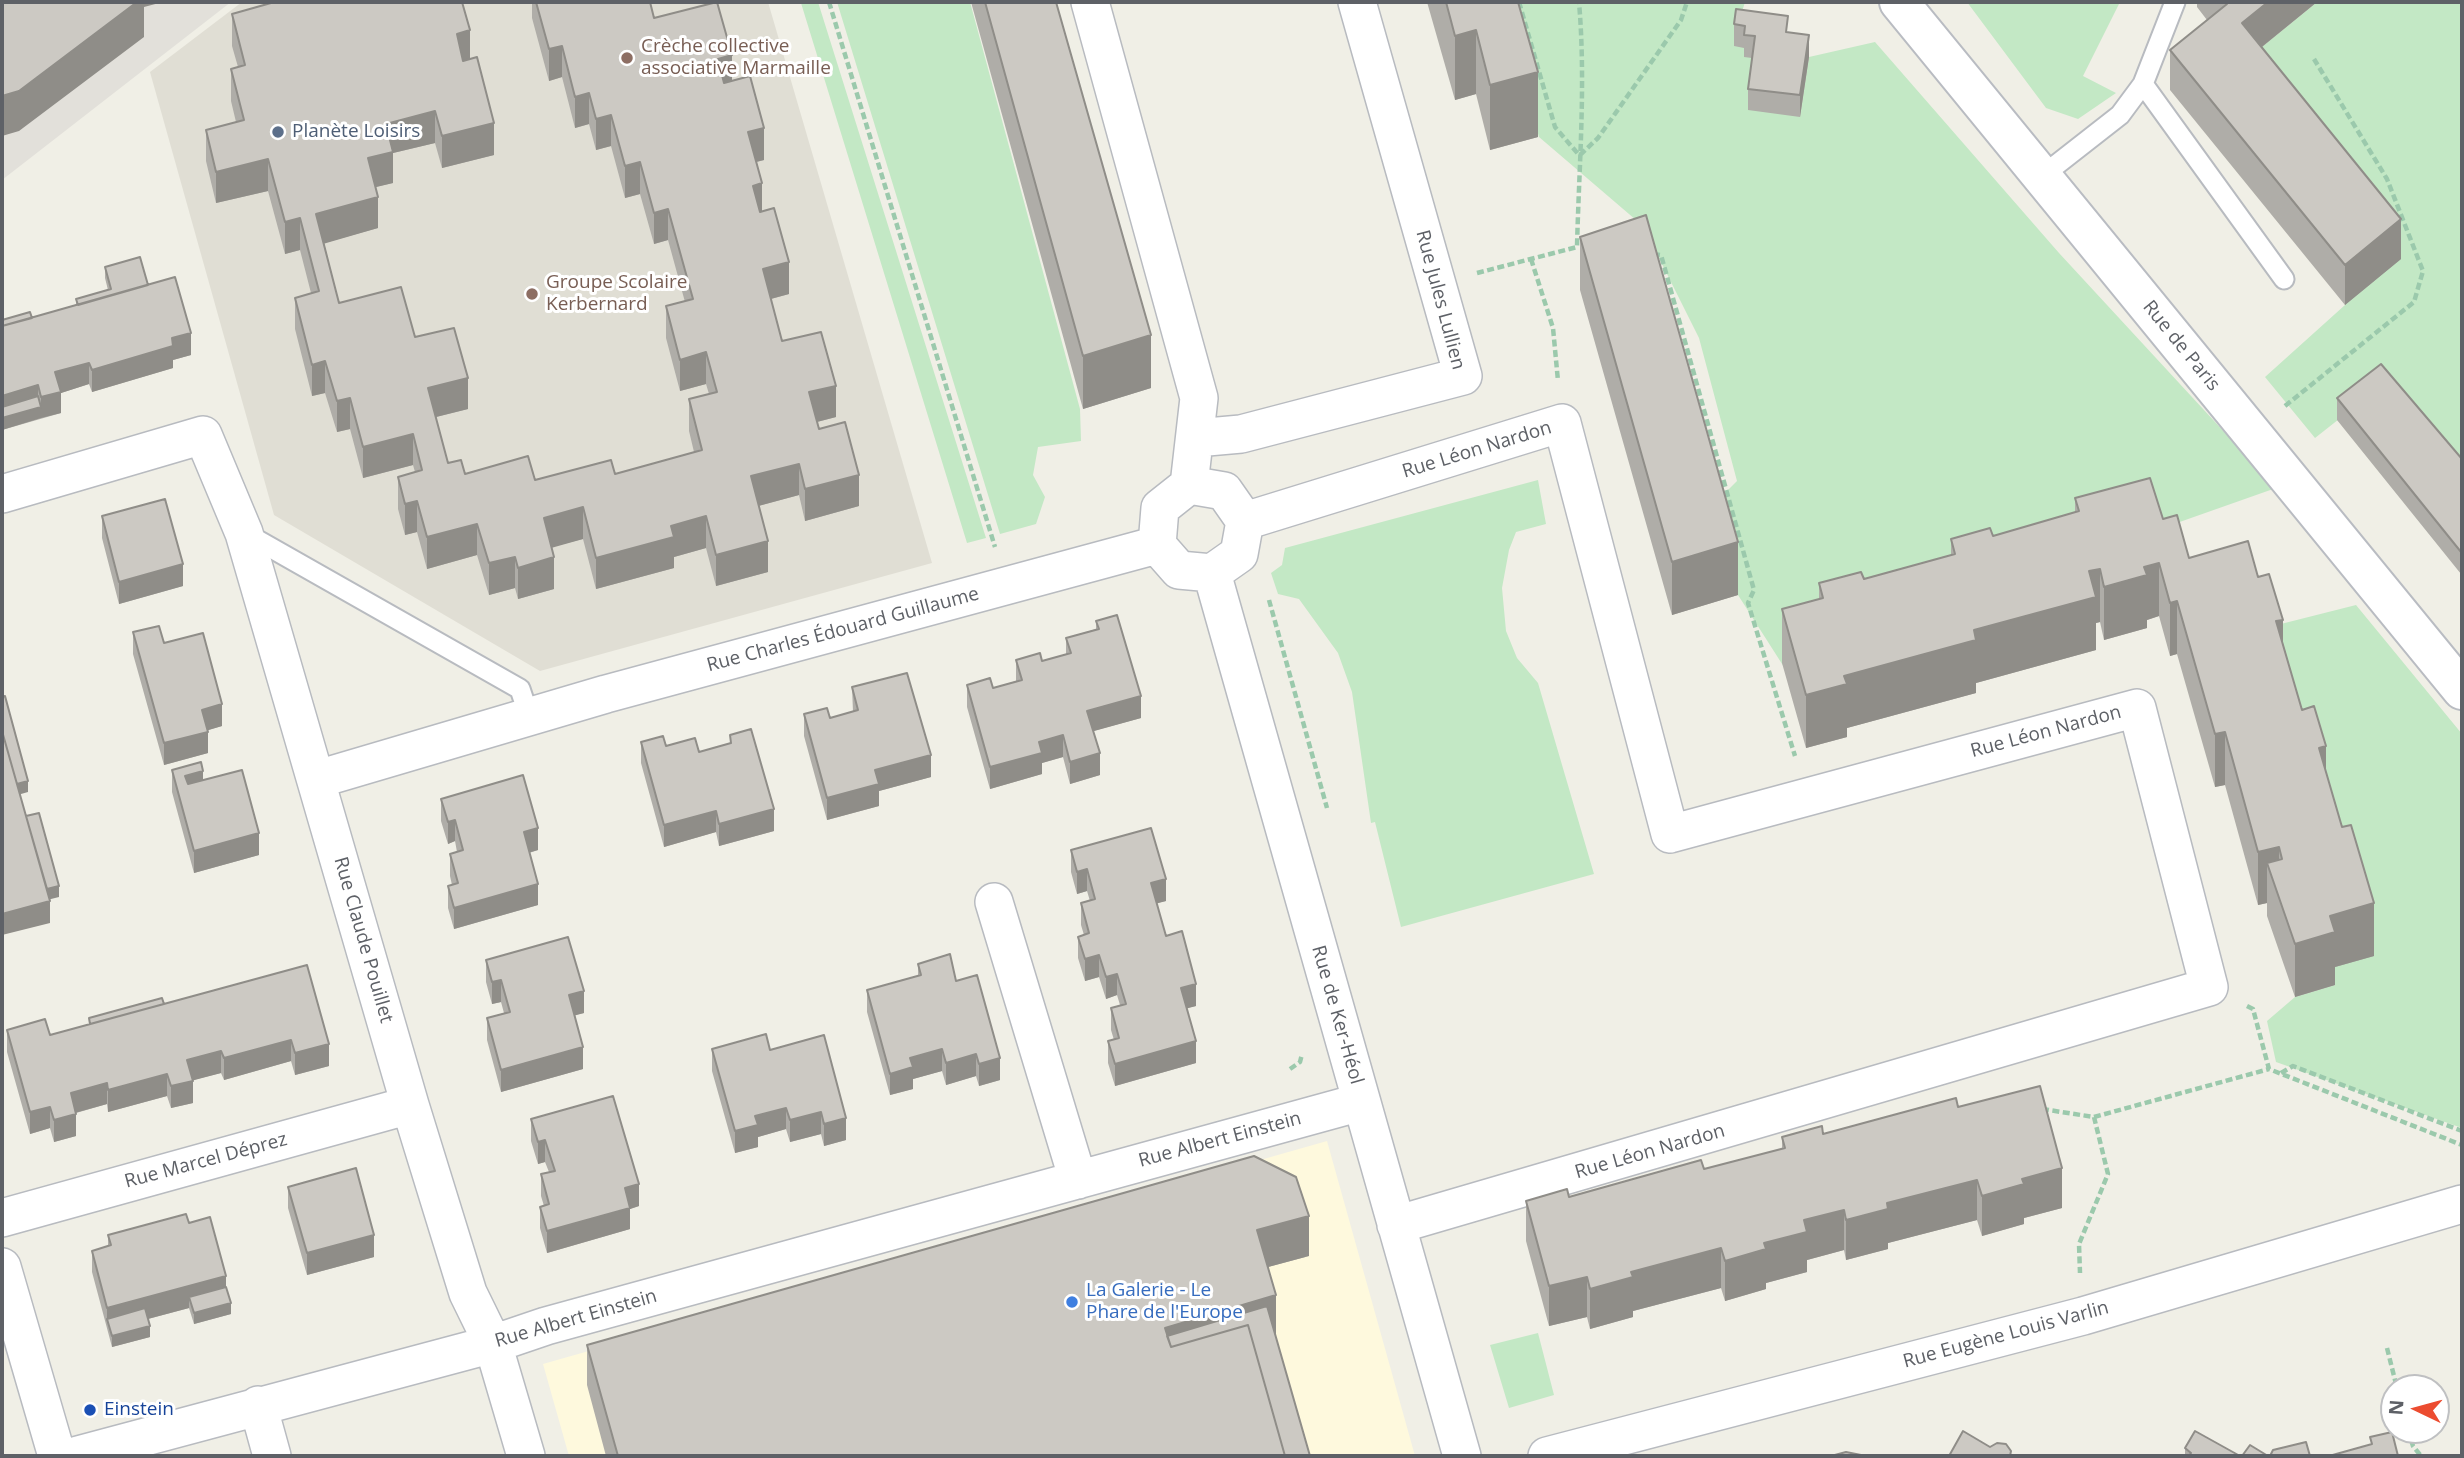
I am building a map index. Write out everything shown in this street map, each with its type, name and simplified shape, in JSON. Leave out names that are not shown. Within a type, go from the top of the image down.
[{"type":"main road","name":"Rue de Paris","points":[[1899,2],[2462,690]]},
{"type":"street","points":[[1090,2],[1199,398],[1189,485],[1160,508],[1157,545],[1179,570],[1212,573],[1238,554],[1245,521],[1224,491],[1189,485]]},
{"type":"street","name":"Rue Jules Lullien","points":[[1196,438],[1241,434],[1463,376],[1357,2]]},
{"type":"street","name":"Rue Léon Nardon","points":[[1245,521],[1562,423],[1671,834],[2137,708],[2209,987],[1396,1225]]},
{"type":"street","name":"Rue Claude Pouillet","points":[[2,494],[203,435],[244,533],[318,779],[410,1105],[468,1293],[492,1344],[526,1456]]},
{"type":"street","name":"Rue Charles Édouard Guillaume","points":[[318,779],[528,716],[1157,545]]},
{"type":"street","name":"Rue de Ker-Héol","points":[[1212,573],[1462,1456]]},
{"type":"street","points":[[994,902],[1078,1180]]},
{"type":"street","name":"Rue Albert Einstein","points":[[74,1456],[492,1344],[546,1326],[1361,1102]]},
{"type":"street","name":"Rue Marcel Déprez","points":[[2,1218],[410,1105]]},
{"type":"street","name":"Rue Eugène Louis Varlin","points":[[1548,1456],[2083,1316],[2462,1204]]},
{"type":"street","points":[[2,1268],[57,1456]]},
{"type":"street","points":[[258,1405],[272,1456]]},
{"type":"lane","points":[[2042,176],[2120,115],[2143,84],[2175,2]]},
{"type":"lane","points":[[2143,84],[2284,279]]},
{"type":"lane","points":[[244,533],[520,689],[528,716]]},
{"type":"path","points":[[829,2],[997,555]]},
{"type":"path","points":[[1519,2],[1555,127],[1580,155]]},
{"type":"path","points":[[1577,247],[1583,46],[1579,2]]},
{"type":"path","points":[[1580,155],[1598,138],[1681,20],[1687,2]]},
{"type":"path","points":[[2252,433],[2414,302],[2423,271],[2387,179],[2314,59]]},
{"type":"path","points":[[1436,284],[1577,247],[1589,248]]},
{"type":"path","points":[[1649,254],[1661,255],[1754,590],[1748,603],[1808,797]]},
{"type":"path","points":[[1531,259],[1553,328],[1562,423]]},
{"type":"path","points":[[2209,987],[2253,1009],[2269,1069]]},
{"type":"path","points":[[2280,1073],[2293,1066],[2462,1131]]},
{"type":"path","points":[[2029,1107],[2094,1117],[2269,1069],[2462,1144]]},
{"type":"path","points":[[2083,1316],[2078,1244],[2108,1174],[2094,1117]]},
{"type":"path","points":[[2387,1349],[2393,1374]]},
{"type":"shaded area","points":[[2,2],[231,2],[2,180]]},
{"type":"shaded area","name":"Groupe Scolaire Kerbernard","points":[[242,2],[768,2],[932,563],[540,671],[274,515],[150,72]]},
{"type":"shaded area","name":"La Galerie - Le Phare de l'Europe","points":[[1327,1141],[1415,1456],[569,1456],[543,1364]]},
{"type":"green space","points":[[818,2],[986,538],[967,543],[801,3]]},
{"type":"green space","points":[[837,2],[970,2],[1080,409],[1081,441],[1038,447],[1033,475],[1045,497],[1036,524],[1000,534]]},
{"type":"green space","points":[[1500,2],[1745,2],[1736,31],[1745,48],[1800,116],[1809,57],[1875,42],[2059,253],[2276,488],[1783,662],[1784,667],[1738,595],[1713,505],[1737,481],[1699,338],[1643,226],[1539,137]]},
{"type":"green space","points":[[1967,2],[2120,2],[2083,76],[2116,93],[2078,119],[2046,108]]},
{"type":"green space","points":[[2317,2],[2462,2],[2462,484],[2381,386],[2315,438],[2265,377],[2345,305],[2242,63]]},
{"type":"green space","points":[[1538,480],[1546,524],[1516,532],[1509,550],[1502,588],[1506,631],[1517,658],[1538,683],[1594,874],[1401,927],[1375,822],[1371,823],[1352,692],[1338,653],[1299,599],[1278,594],[1271,573],[1282,565],[1285,548]]},
{"type":"green space","points":[[2356,605],[2462,734],[2462,1128],[2276,1062],[2267,1021],[2295,997],[2335,985],[2269,627]]},
{"type":"green space","points":[[1538,1333],[1554,1395],[1509,1408],[1490,1345]]},
{"type":"building","points":[[2,2],[137,2],[19,91],[2,96]]},
{"type":"building","points":[[271,2],[462,2],[470,30],[457,34],[463,61],[477,57],[494,123],[442,136],[435,111],[386,124],[393,152],[368,158],[378,197],[316,214],[339,303],[401,287],[415,337],[454,328],[468,378],[428,388],[448,463],[461,460],[465,474],[528,456],[535,480],[611,460],[615,474],[702,450],[689,399],[717,392],[706,352],[680,360],[666,306],[693,299],[668,209],[654,213],[640,162],[625,166],[611,115],[596,119],[589,93],[575,97],[562,46],[549,49],[536,2],[650,2],[654,18],[717,2],[732,55],[718,59],[724,83],[750,76],[764,128],[748,132],[762,183],[753,186],[760,212],[774,208],[789,262],[763,269],[782,341],[821,332],[836,386],[809,392],[819,429],[845,422],[859,475],[805,489],[799,464],[751,476],[768,541],[716,555],[706,516],[671,526],[674,537],[596,558],[583,507],[544,518],[554,557],[518,568],[515,557],[489,563],[477,524],[427,537],[417,501],[405,504],[398,477],[422,470],[413,434],[363,447],[350,398],[337,401],[325,361],[312,365],[295,298],[319,291],[300,218],[285,222],[268,159],[216,172],[206,130],[244,120],[231,69],[245,65],[232,14]]},
{"type":"building","points":[[985,2],[1056,2],[1151,335],[1083,356]]},
{"type":"building","points":[[1446,2],[1518,2],[1538,72],[1490,85],[1476,30],[1455,36]]},
{"type":"building","points":[[2225,2],[2268,2],[2242,23],[2401,219],[2345,265],[2170,50],[2227,4]]},
{"type":"building","points":[[1736,9],[1788,16],[1786,32],[1809,35],[1800,95],[1748,89],[1755,36],[1744,35],[1745,26],[1734,24]]},
{"type":"building","points":[[1646,215],[1738,542],[1672,562],[1580,237]]},
{"type":"building","points":[[140,257],[148,285],[78,305],[76,299],[111,289],[105,267]]},
{"type":"building","points":[[175,277],[191,333],[172,338],[173,346],[92,370],[89,363],[55,372],[61,392],[41,397],[38,385],[2,396],[2,326]]},
{"type":"building","points":[[30,312],[32,318],[2,326],[2,320]]},
{"type":"building","points":[[2381,364],[2462,459],[2461,552],[2337,398]]},
{"type":"building","points":[[38,396],[41,407],[2,418],[2,407]]},
{"type":"building","points":[[2150,478],[2163,519],[2177,515],[2189,558],[2248,541],[2258,577],[2269,574],[2283,620],[2276,621],[2302,710],[2314,706],[2326,746],[2319,748],[2342,827],[2351,825],[2374,903],[2330,916],[2335,932],[2295,944],[2267,863],[2282,859],[2279,847],[2258,852],[2225,732],[2215,734],[2177,601],[2170,603],[2159,563],[2144,567],[2147,575],[2104,587],[2100,569],[2089,571],[2096,597],[1974,630],[1976,640],[1844,676],[1847,684],[1806,695],[1782,609],[1823,598],[1819,583],[1861,572],[1864,579],[1955,554],[1951,539],[1990,528],[1993,536],[2079,511],[2075,498]]},
{"type":"building","points":[[165,499],[183,564],[119,582],[102,516]]},
{"type":"building","points":[[1117,615],[1141,696],[1087,711],[1100,753],[1070,762],[1063,735],[1039,742],[1042,753],[990,767],[967,685],[990,678],[993,688],[1022,680],[1016,660],[1040,653],[1042,661],[1071,653],[1066,638],[1099,629],[1096,621]]},
{"type":"building","points":[[159,626],[164,643],[203,633],[222,704],[202,710],[208,732],[164,743],[133,632]]},
{"type":"building","points":[[907,673],[931,755],[875,770],[879,784],[827,798],[804,714],[827,708],[830,718],[858,710],[852,687]]},
{"type":"building","points":[[5,696],[28,781],[17,784],[2,731],[2,697]]},
{"type":"building","points":[[751,729],[774,809],[719,824],[716,811],[664,825],[641,742],[663,736],[666,746],[695,738],[699,752],[731,743],[730,735]]},
{"type":"building","points":[[2,731],[50,901],[2,914]]},
{"type":"building","points":[[201,762],[203,771],[185,776],[188,784],[242,770],[259,833],[194,851],[172,770]]},
{"type":"building","points":[[523,775],[538,828],[524,832],[538,884],[454,908],[448,886],[458,883],[450,854],[463,850],[455,820],[448,822],[441,799]]},
{"type":"building","points":[[39,813],[59,886],[47,889],[26,816]]},
{"type":"building","points":[[1151,828],[1166,879],[1151,883],[1166,936],[1182,931],[1196,984],[1181,988],[1196,1041],[1115,1064],[1108,1041],[1119,1038],[1111,1008],[1126,1004],[1117,974],[1106,977],[1099,955],[1085,959],[1078,937],[1089,933],[1081,903],[1095,899],[1087,869],[1077,872],[1071,850]]},
{"type":"building","points":[[568,937],[584,991],[569,995],[583,1047],[501,1070],[487,1018],[510,1012],[501,980],[492,982],[486,960]]},
{"type":"building","points":[[950,954],[956,981],[977,975],[1000,1058],[979,1064],[976,1054],[946,1063],[942,1049],[910,1058],[913,1067],[890,1074],[867,990],[921,975],[918,964]]},
{"type":"building","points":[[307,965],[329,1044],[295,1053],[291,1040],[224,1058],[221,1051],[187,1060],[193,1081],[171,1086],[167,1074],[108,1090],[107,1083],[71,1093],[76,1114],[54,1120],[50,1107],[30,1112],[7,1030],[45,1019],[50,1035]]},
{"type":"building","points":[[162,998],[164,1004],[90,1024],[89,1018]]},
{"type":"building","points":[[766,1034],[770,1050],[824,1035],[846,1118],[824,1124],[821,1112],[790,1120],[786,1108],[755,1116],[758,1125],[735,1131],[712,1049]]},
{"type":"building","points":[[2040,1086],[2062,1168],[2022,1179],[2024,1184],[1982,1196],[1977,1180],[1887,1203],[1888,1209],[1846,1220],[1844,1210],[1804,1220],[1807,1232],[1764,1243],[1766,1249],[1725,1261],[1721,1248],[1631,1272],[1633,1277],[1590,1289],[1587,1277],[1549,1286],[1526,1201],[1567,1189],[1569,1197],[1701,1160],[1704,1169],[1785,1148],[1782,1137],[1822,1126],[1823,1134],[1956,1098],[1958,1107]]},
{"type":"building","points":[[613,1096],[639,1184],[625,1188],[630,1208],[547,1231],[540,1207],[549,1204],[541,1174],[555,1171],[545,1140],[538,1142],[531,1119]]},
{"type":"building","name":"La Galerie - Le Phare de l'Europe","points":[[1254,1156],[1296,1177],[1309,1216],[1257,1230],[1276,1295],[1165,1328],[1171,1347],[1248,1325],[1285,1456],[618,1456],[587,1345]]},
{"type":"building","points":[[356,1168],[374,1235],[307,1253],[288,1187]]},
{"type":"building","points":[[186,1214],[189,1223],[210,1217],[226,1276],[107,1308],[92,1251],[111,1245],[108,1235]]},
{"type":"building","points":[[226,1287],[231,1303],[194,1313],[189,1297]]},
{"type":"building","points":[[1267,1306],[1310,1456],[1285,1456],[1248,1325],[1171,1347],[1167,1336]]},
{"type":"building","points":[[145,1308],[150,1326],[112,1336],[107,1319]]},
{"type":"building","points":[[1963,1431],[1990,1447],[1997,1443],[2006,1444],[2011,1451],[2010,1456],[1949,1456]]},
{"type":"building","points":[[2195,1431],[2240,1456],[2189,1456],[2191,1453],[2185,1448]]},
{"type":"building","points":[[2380,1435],[2380,1444],[2395,1444],[2398,1456],[2329,1456],[2372,1444],[2370,1437]]},
{"type":"building","points":[[2306,1442],[2310,1456],[2270,1456],[2273,1450]]},
{"type":"building","points":[[2250,1445],[2268,1456],[2242,1456]]},
{"type":"building","points":[[1846,1452],[1866,1456],[1831,1456]]},
{"type":"place","name":"Crèche collective associative Marmaille","points":[[627,58]]},
{"type":"place","name":"Planète Loisirs","points":[[278,132]]},
{"type":"place","name":"Groupe Scolaire Kerbernard","points":[[532,294]]},
{"type":"place","name":"La Galerie - Le Phare de l'Europe","points":[[1072,1302]]},
{"type":"place","name":"Einstein","points":[[90,1410]]}]
